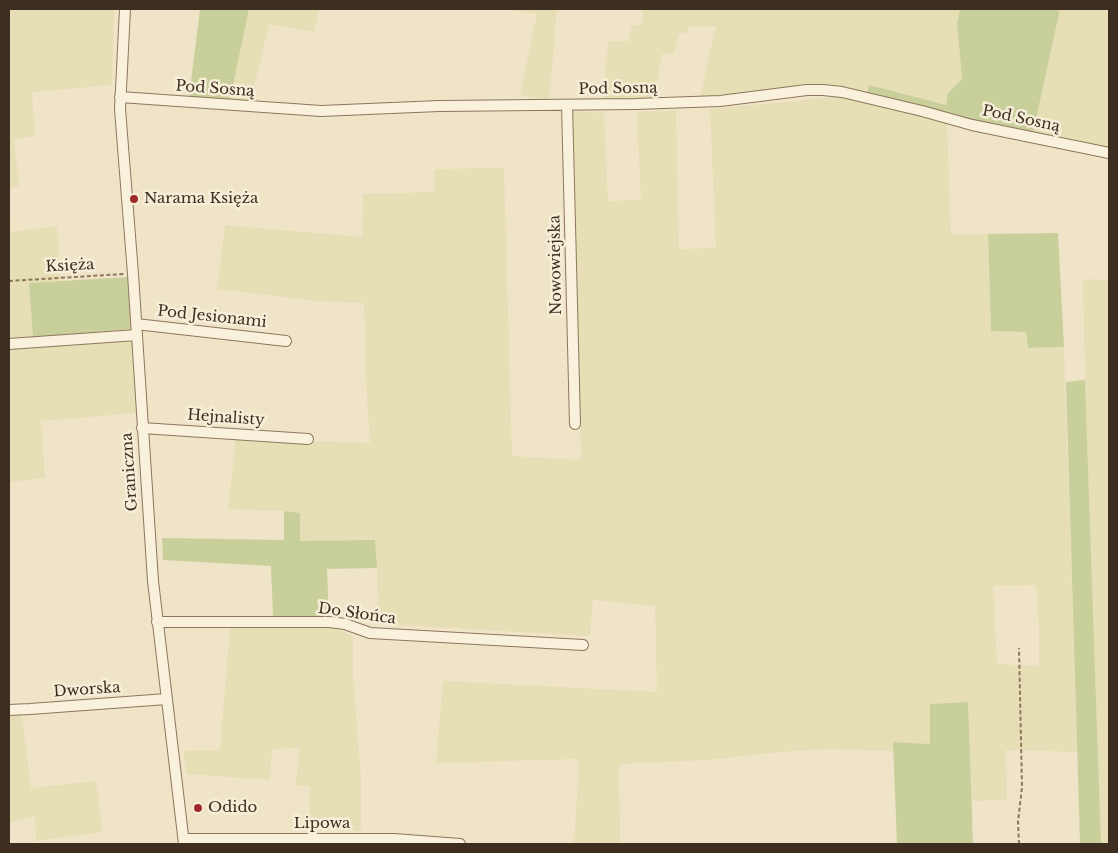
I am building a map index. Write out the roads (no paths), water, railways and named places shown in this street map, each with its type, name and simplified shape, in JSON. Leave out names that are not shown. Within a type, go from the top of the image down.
[{"type":"street","name":"Graniczna","points":[[125,9],[120,97],[152,581],[184,842]]},
{"type":"street","name":"Pod Sosną","points":[[120,97],[320,111],[439,106],[720,102],[807,90],[823,90],[842,92],[972,125],[1109,153]]},
{"type":"street","name":"Nowowiejska","points":[[567,105],[575,424]]},
{"type":"street","name":"Pod Jesionami","points":[[136,324],[286,340]]},
{"type":"street","points":[[9,344],[137,335]]},
{"type":"street","name":"Hejnalisty","points":[[142,428],[308,439]]},
{"type":"street","name":"Do Słońca","points":[[157,622],[329,622],[345,624],[370,633],[583,646]]},
{"type":"street","name":"Dworska","points":[[9,710],[166,699]]},
{"type":"street","name":"Lipowa","points":[[184,842],[394,839],[460,844]]},
{"type":"place","name":"Narama Księża","points":[[134,199]]},
{"type":"place","name":"Odido","points":[[198,808]]}]
